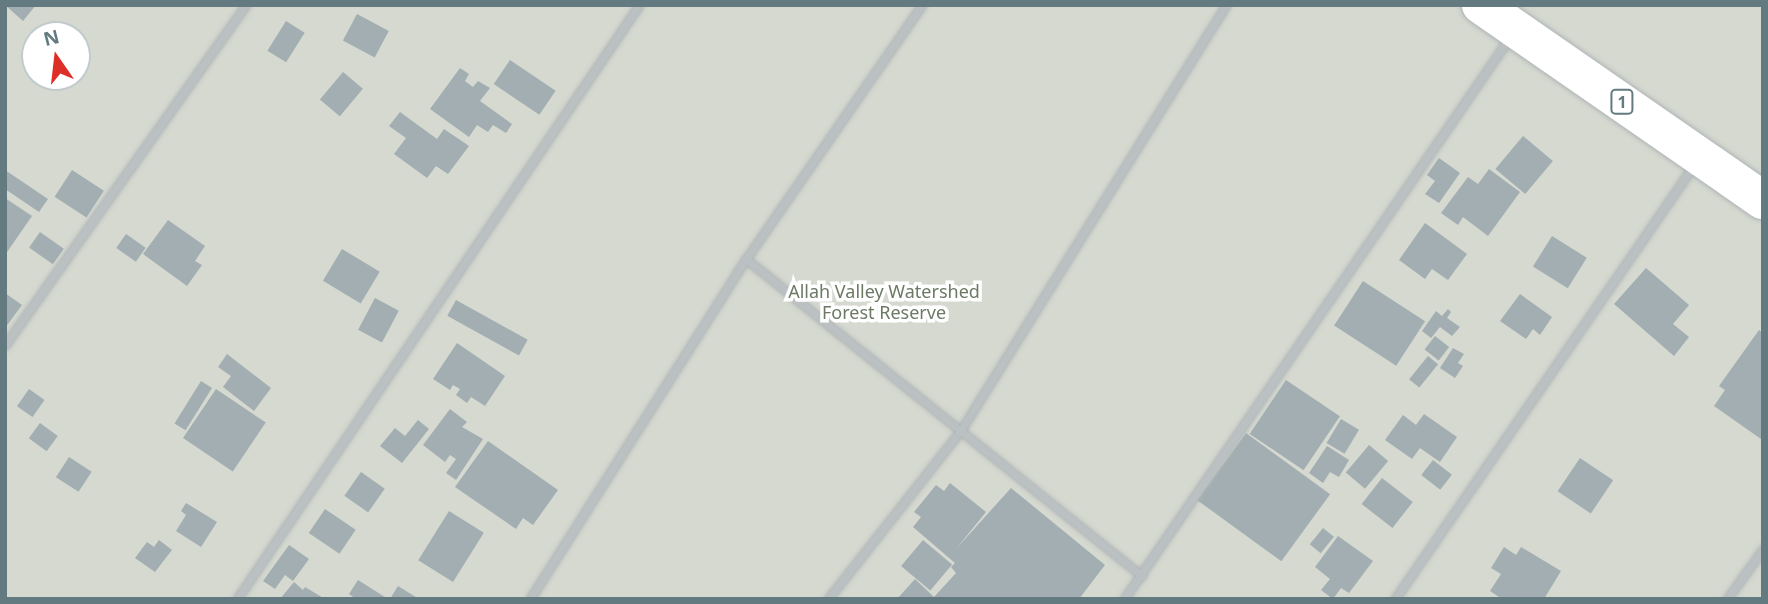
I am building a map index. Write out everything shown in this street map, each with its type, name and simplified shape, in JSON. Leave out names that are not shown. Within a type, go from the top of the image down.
[{"type":"highway","name":"1","points":[[1481,5],[1763,200]]},
{"type":"street","points":[[5,345],[246,5]]},
{"type":"street","points":[[237,599],[639,5]]},
{"type":"street","points":[[530,599],[746,259],[922,5]]},
{"type":"street","points":[[828,599],[961,430],[1226,5]]},
{"type":"street","points":[[1124,599],[1516,29]]},
{"type":"street","points":[[1395,599],[1700,156]]},
{"type":"street","points":[[746,259],[1142,576]]},
{"type":"street","points":[[1727,599],[1763,549]]},
{"type":"green space","name":"Allah Valley Watershed Forest Reserve","points":[[5,5],[1763,5],[1763,599],[5,599]]},
{"type":"building","points":[[5,5],[36,5],[23,21]]},
{"type":"building","points":[[357,14],[389,31],[375,57],[343,40]]},
{"type":"building","points":[[286,21],[305,33],[286,62],[267,51]]},
{"type":"building","points":[[510,60],[556,91],[539,115],[494,84]]},
{"type":"building","points":[[460,68],[469,74],[465,81],[473,87],[478,81],[490,88],[480,101],[512,124],[506,133],[493,125],[488,132],[477,125],[469,137],[430,109]]},
{"type":"building","points":[[343,72],[363,89],[340,116],[320,100]]},
{"type":"building","points":[[400,112],[437,139],[444,129],[469,146],[448,174],[436,166],[427,178],[394,154],[406,138],[389,126]]},
{"type":"building","points":[[1523,136],[1553,161],[1525,194],[1495,169]]},
{"type":"building","points":[[1439,158],[1460,173],[1439,203],[1425,194],[1435,181],[1427,175]]},
{"type":"building","points":[[1489,169],[1520,192],[1488,236],[1463,217],[1458,225],[1441,213],[1468,177],[1478,184]]},
{"type":"building","points":[[5,170],[48,199],[39,212],[5,189]]},
{"type":"building","points":[[72,170],[104,191],[86,218],[55,197]]},
{"type":"building","points":[[5,198],[32,216],[5,255]]},
{"type":"building","points":[[168,220],[205,246],[195,261],[202,265],[187,286],[143,254]]},
{"type":"building","points":[[1425,223],[1467,254],[1448,280],[1432,269],[1425,279],[1399,260]]},
{"type":"building","points":[[40,232],[64,249],[53,264],[29,248]]},
{"type":"building","points":[[126,234],[146,248],[136,262],[116,248]]},
{"type":"building","points":[[1552,236],[1587,258],[1568,288],[1533,267]]},
{"type":"building","points":[[342,249],[380,272],[361,303],[323,281]]},
{"type":"building","points":[[1646,268],[1689,305],[1673,324],[1689,337],[1674,356],[1614,304]]},
{"type":"building","points":[[1363,281],[1425,321],[1396,366],[1334,325]]},
{"type":"building","points":[[5,293],[22,305],[5,328]]},
{"type":"building","points":[[1520,294],[1552,317],[1540,335],[1533,329],[1526,339],[1500,321]]},
{"type":"building","points":[[375,298],[399,311],[382,342],[358,330]]},
{"type":"building","points":[[456,300],[528,340],[519,355],[447,316]]},
{"type":"building","points":[[1448,309],[1451,312],[1447,318],[1460,327],[1452,336],[1440,327],[1431,338],[1422,331],[1436,311],[1442,316]]},
{"type":"building","points":[[1759,330],[1763,333],[1761,439],[1714,406],[1725,390],[1719,386]]},
{"type":"building","points":[[1435,336],[1449,347],[1439,360],[1425,349]]},
{"type":"building","points":[[457,343],[505,376],[485,406],[471,397],[467,403],[456,395],[460,389],[453,385],[450,390],[433,379]]},
{"type":"building","points":[[1453,348],[1464,354],[1458,363],[1463,366],[1455,378],[1440,368]]},
{"type":"building","points":[[227,354],[271,388],[254,411],[223,387],[231,376],[218,367]]},
{"type":"building","points":[[1428,356],[1438,364],[1419,387],[1409,379]]},
{"type":"building","points":[[1286,380],[1340,416],[1304,470],[1250,434]]},
{"type":"building","points":[[201,381],[212,388],[186,430],[175,423]]},
{"type":"building","points":[[29,389],[45,400],[33,417],[17,406]]},
{"type":"building","points":[[216,389],[266,423],[233,471],[183,438]]},
{"type":"building","points":[[450,409],[467,422],[462,427],[483,439],[456,480],[446,473],[456,459],[450,455],[445,462],[423,445]]},
{"type":"building","points":[[1424,414],[1457,437],[1440,462],[1420,448],[1412,459],[1385,440],[1403,415],[1416,425]]},
{"type":"building","points":[[1341,419],[1359,430],[1345,454],[1327,443]]},
{"type":"building","points":[[418,420],[429,429],[402,463],[380,446],[395,428],[405,436]]},
{"type":"building","points":[[40,423],[58,436],[47,451],[29,438]]},
{"type":"building","points":[[1246,433],[1330,494],[1281,561],[1197,500]]},
{"type":"building","points":[[488,441],[558,490],[533,525],[523,518],[516,529],[455,487]]},
{"type":"building","points":[[1369,445],[1388,461],[1365,489],[1346,473]]},
{"type":"building","points":[[1327,446],[1349,460],[1339,477],[1330,472],[1323,483],[1309,473]]},
{"type":"building","points":[[69,457],[92,472],[79,492],[56,477]]},
{"type":"building","points":[[1580,458],[1613,480],[1591,514],[1558,491]]},
{"type":"building","points":[[1433,460],[1452,475],[1440,490],[1421,475]]},
{"type":"building","points":[[361,472],[385,489],[368,512],[344,496]]},
{"type":"building","points":[[1382,478],[1413,502],[1392,528],[1362,504]]},
{"type":"building","points":[[950,483],[986,512],[956,549],[1011,488],[1105,565],[1079,599],[897,599],[915,579],[934,597],[956,573],[951,567],[955,563],[913,527],[921,517],[914,512],[936,485],[944,491]]},
{"type":"building","points":[[186,503],[217,522],[201,547],[176,531],[186,515],[181,511]]},
{"type":"building","points":[[325,509],[356,530],[339,554],[309,533]]},
{"type":"building","points":[[449,511],[484,533],[453,582],[418,560]]},
{"type":"building","points":[[1323,528],[1334,537],[1321,553],[1310,544]]},
{"type":"building","points":[[1338,536],[1373,561],[1349,593],[1341,588],[1333,599],[1321,590],[1330,579],[1315,567]]},
{"type":"building","points":[[159,540],[172,550],[155,572],[135,558],[147,542],[154,547]]},
{"type":"building","points":[[923,540],[952,564],[930,590],[901,566]]},
{"type":"building","points":[[289,545],[309,559],[293,581],[285,575],[275,589],[263,581]]},
{"type":"building","points":[[1504,547],[1516,555],[1521,547],[1561,571],[1544,599],[1502,599],[1490,591],[1501,574],[1491,568]]},
{"type":"building","points":[[358,580],[388,599],[356,599],[349,594]]},
{"type":"building","points":[[294,582],[303,590],[305,587],[325,599],[280,599]]},
{"type":"building","points":[[398,586],[419,599],[390,599]]}]
